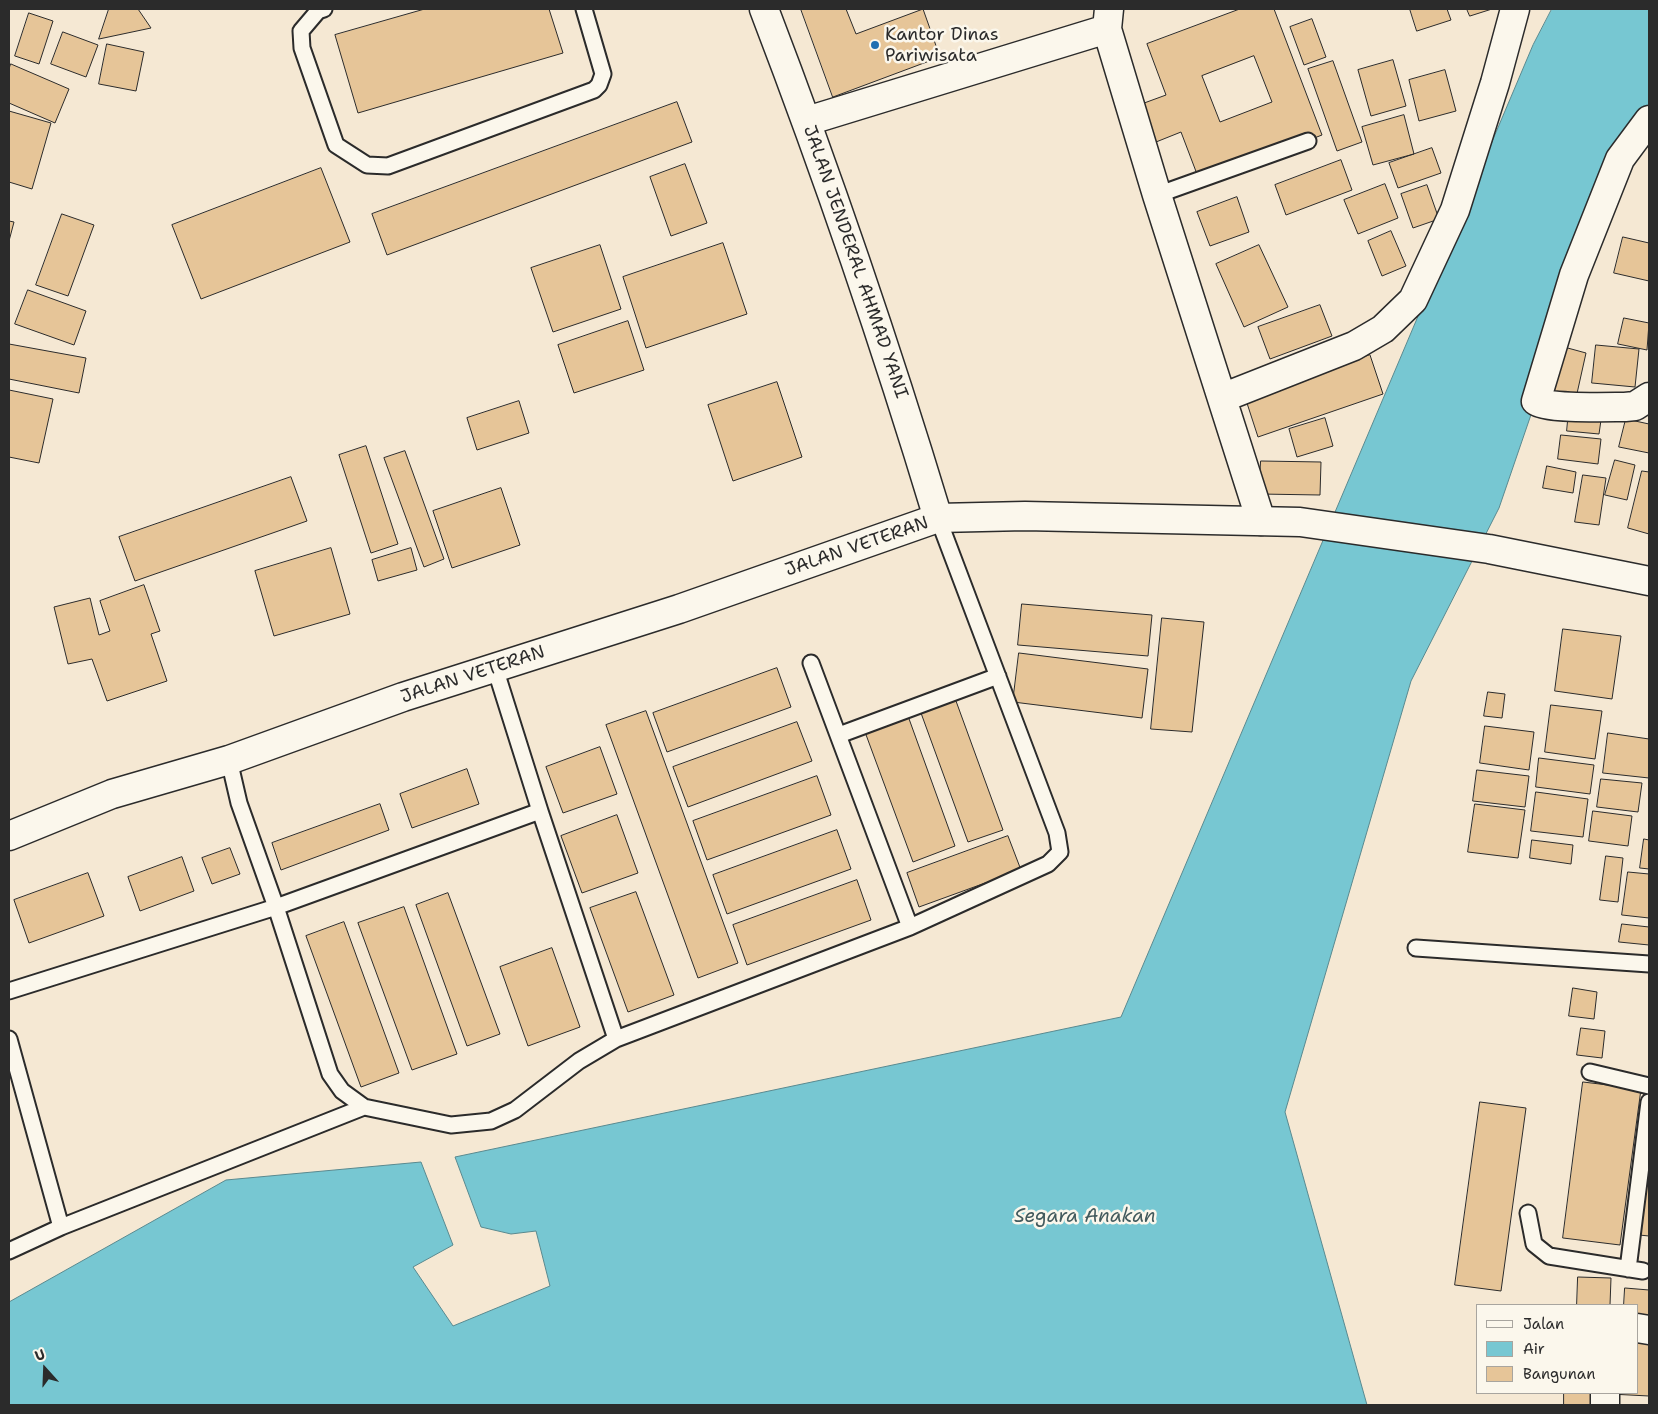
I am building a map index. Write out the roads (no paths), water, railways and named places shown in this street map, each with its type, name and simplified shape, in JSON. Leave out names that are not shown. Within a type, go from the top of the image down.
[{"type":"main road","name":"JALAN JENDERAL AHMAD YANI","points":[[764,9],[807,121],[909,420],[938,518]]},
{"type":"main road","points":[[1222,398],[1354,346],[1383,329],[1413,300],[1455,210],[1519,12]]},
{"type":"main road","points":[[807,121],[1108,19],[1157,195],[1261,520]]},
{"type":"main road","points":[[1649,120],[1620,159],[1574,275],[1536,401],[1540,404],[1558,406],[1625,407],[1635,406],[1649,397]]},
{"type":"main road","name":"JALAN VETERAN","points":[[9,836],[112,794],[229,760],[403,697],[679,609],[938,518],[1025,516],[1300,522],[1489,549],[1649,581]]},
{"type":"lane","points":[[324,9],[318,11],[301,31],[302,48],[336,145],[367,165],[388,166],[594,90],[600,85],[604,74],[588,10]]},
{"type":"lane","points":[[1157,195],[1308,141]]},
{"type":"lane","points":[[229,760],[239,803],[276,907],[330,1074],[342,1091],[364,1107],[451,1125],[491,1121],[515,1110],[579,1061],[616,1039],[910,927],[1048,864],[1060,852],[1057,833],[938,518]]},
{"type":"lane","points":[[811,663],[910,927]]},
{"type":"lane","points":[[495,668],[540,811],[616,1039]]},
{"type":"lane","points":[[839,735],[998,676]]},
{"type":"lane","points":[[9,991],[276,907],[540,811]]},
{"type":"lane","points":[[1416,948],[1649,964]]},
{"type":"lane","points":[[9,1039],[61,1227]]},
{"type":"lane","points":[[1590,1072],[1649,1086]]},
{"type":"lane","points":[[1528,1213],[1534,1244],[1550,1256],[1635,1270],[1649,1102]]},
{"type":"lane","points":[[9,1251],[61,1227],[364,1107]]},
{"type":"water","name":"Segara Anakan","points":[[1552,9],[1649,9],[1649,110],[1619,158],[1499,508],[1411,681],[1285,1112],[1367,1405],[9,1405],[9,1302],[226,1180],[421,1162],[453,1245],[413,1267],[453,1326],[550,1286],[536,1231],[511,1234],[481,1227],[455,1157],[1121,1017],[1533,45]]},
{"type":"place","name":"Kantor Dinas Pariwisata","points":[[875,45]]}]
